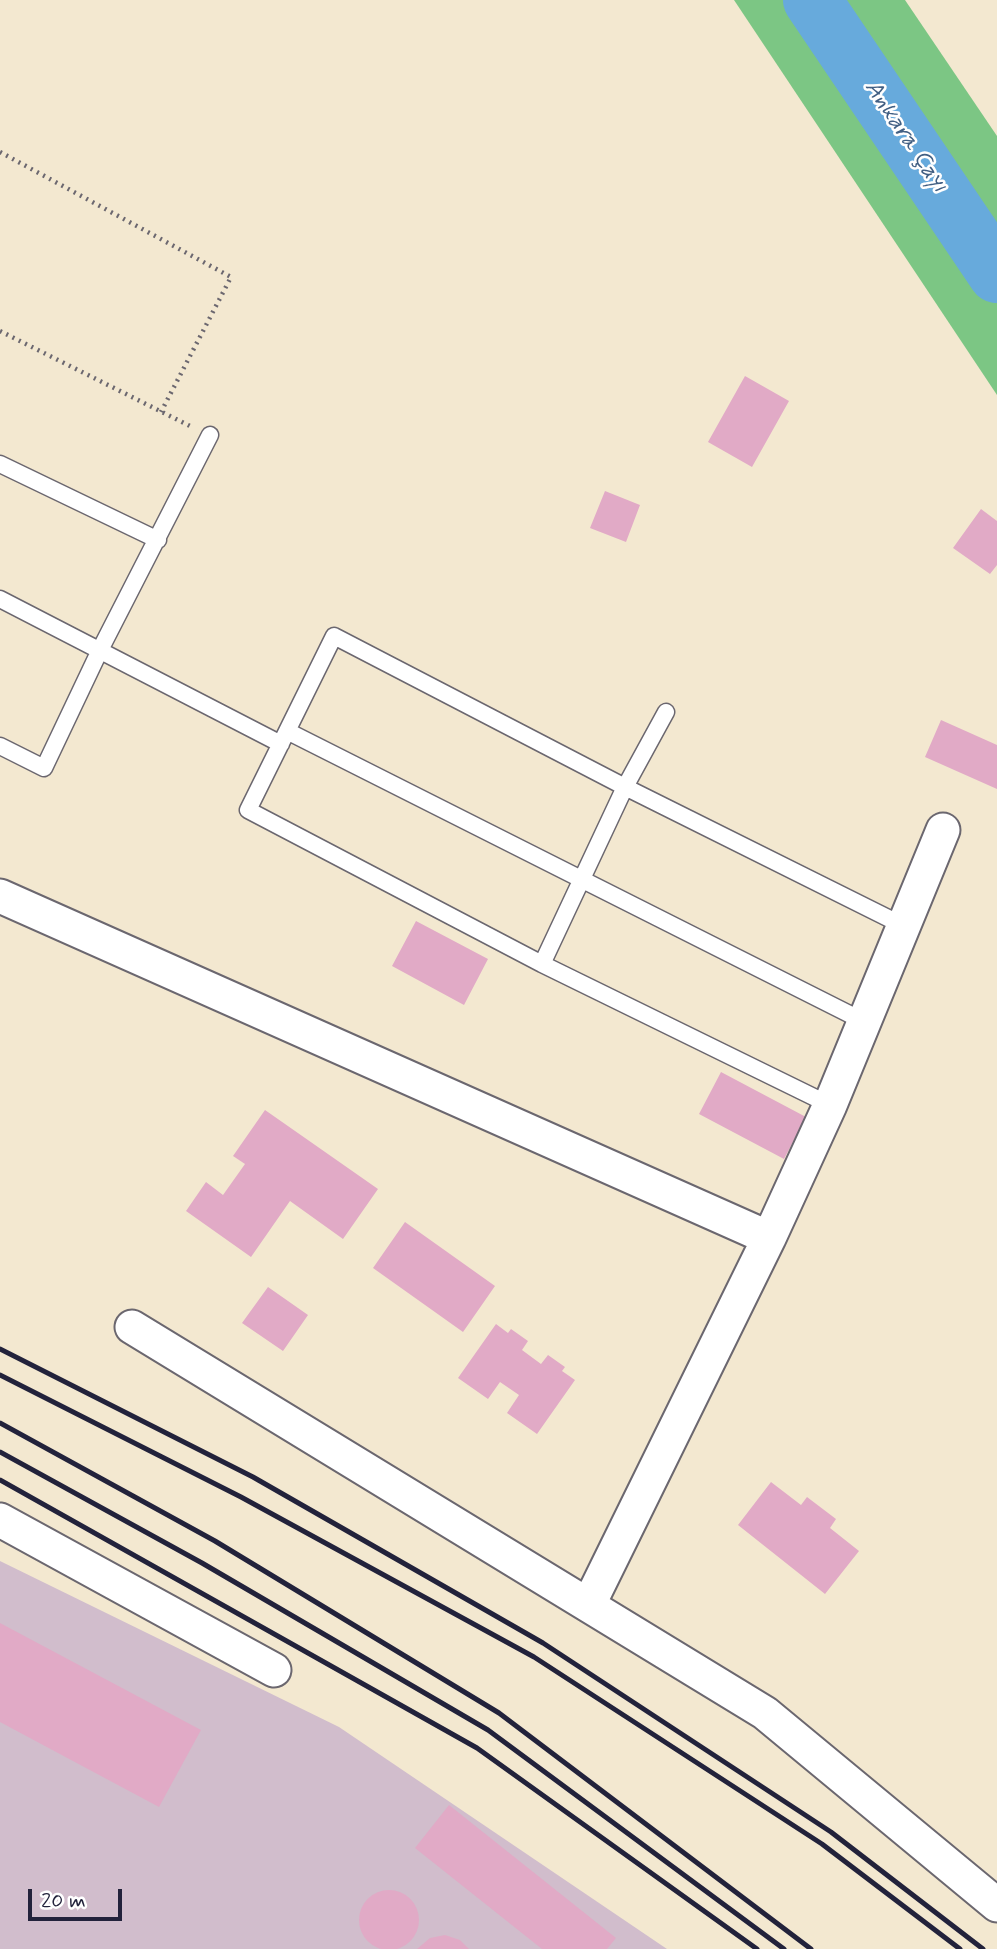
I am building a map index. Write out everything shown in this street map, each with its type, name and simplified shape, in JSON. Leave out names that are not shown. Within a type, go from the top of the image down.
[{"type":"street","points":[[589,1604],[769,1238],[830,1105],[943,830]]},
{"type":"street","points":[[0,896],[769,1238]]},
{"type":"street","points":[[132,1327],[765,1713],[997,1905]]},
{"type":"street","points":[[0,1520],[274,1670]]},
{"type":"lane","points":[[0,746],[44,768],[100,650],[211,435]]},
{"type":"lane","points":[[0,464],[158,540]]},
{"type":"lane","points":[[0,599],[100,650],[582,880],[865,1022]]},
{"type":"lane","points":[[830,1105],[542,964],[248,810],[334,636],[625,787],[904,926]]},
{"type":"lane","points":[[542,964],[625,787],[666,712]]},
{"type":"path","points":[[0,152],[232,277],[162,412]]},
{"type":"path","points":[[0,331],[211,435]]},
{"type":"shaded area","points":[[0,1561],[339,1727],[667,1949],[0,1949]]},
{"type":"green space","points":[[734,0],[905,0],[997,136],[997,395]]},
{"type":"building","points":[[745,376],[789,401],[752,467],[708,442]]},
{"type":"building","points":[[605,491],[640,505],[626,542],[590,528]]},
{"type":"building","points":[[981,509],[997,521],[997,565],[990,574],[953,548]]},
{"type":"building","points":[[941,720],[997,745],[997,789],[925,757]]},
{"type":"building","points":[[416,921],[488,959],[464,1005],[392,966]]},
{"type":"building","points":[[721,1072],[806,1117],[784,1159],[699,1114]]},
{"type":"building","points":[[265,1110],[378,1189],[343,1239],[290,1201],[251,1257],[186,1211],[206,1182],[223,1195],[245,1164],[233,1156]]},
{"type":"building","points":[[405,1222],[495,1286],[463,1332],[373,1268]]},
{"type":"building","points":[[268,1287],[308,1315],[283,1351],[242,1323]]},
{"type":"building","points":[[496,1324],[508,1333],[511,1329],[528,1341],[522,1350],[541,1364],[548,1355],[565,1367],[562,1371],[575,1380],[537,1434],[507,1413],[519,1395],[500,1382],[488,1399],[458,1378]]},
{"type":"building","points":[[771,1482],[801,1505],[807,1497],[836,1519],[830,1528],[859,1551],[825,1594],[738,1525]]},
{"type":"building","points":[[0,1623],[201,1730],[159,1807],[0,1722]]},
{"type":"building","points":[[449,1805],[616,1938],[607,1949],[542,1949],[415,1848]]},
{"type":"building","points":[[383,1890],[395,1890],[414,1903],[419,1920],[417,1932],[406,1945],[395,1950],[383,1950],[364,1937],[359,1926],[359,1914],[372,1895]]},
{"type":"building","points":[[445,1935],[460,1940],[469,1949],[417,1949],[430,1938]]},
{"type":"waterway","name":"Ankara Çayı","points":[[812,0],[997,274]]},
{"type":"railway","points":[[0,1349],[253,1477],[543,1643],[831,1832],[983,1949]]},
{"type":"railway","points":[[0,1375],[241,1497],[534,1657],[822,1844],[960,1949]]},
{"type":"railway","points":[[0,1423],[215,1541],[499,1713],[811,1949]]},
{"type":"railway","points":[[0,1452],[202,1563],[488,1730],[784,1949]]},
{"type":"railway","points":[[0,1480],[477,1748],[757,1949]]}]
